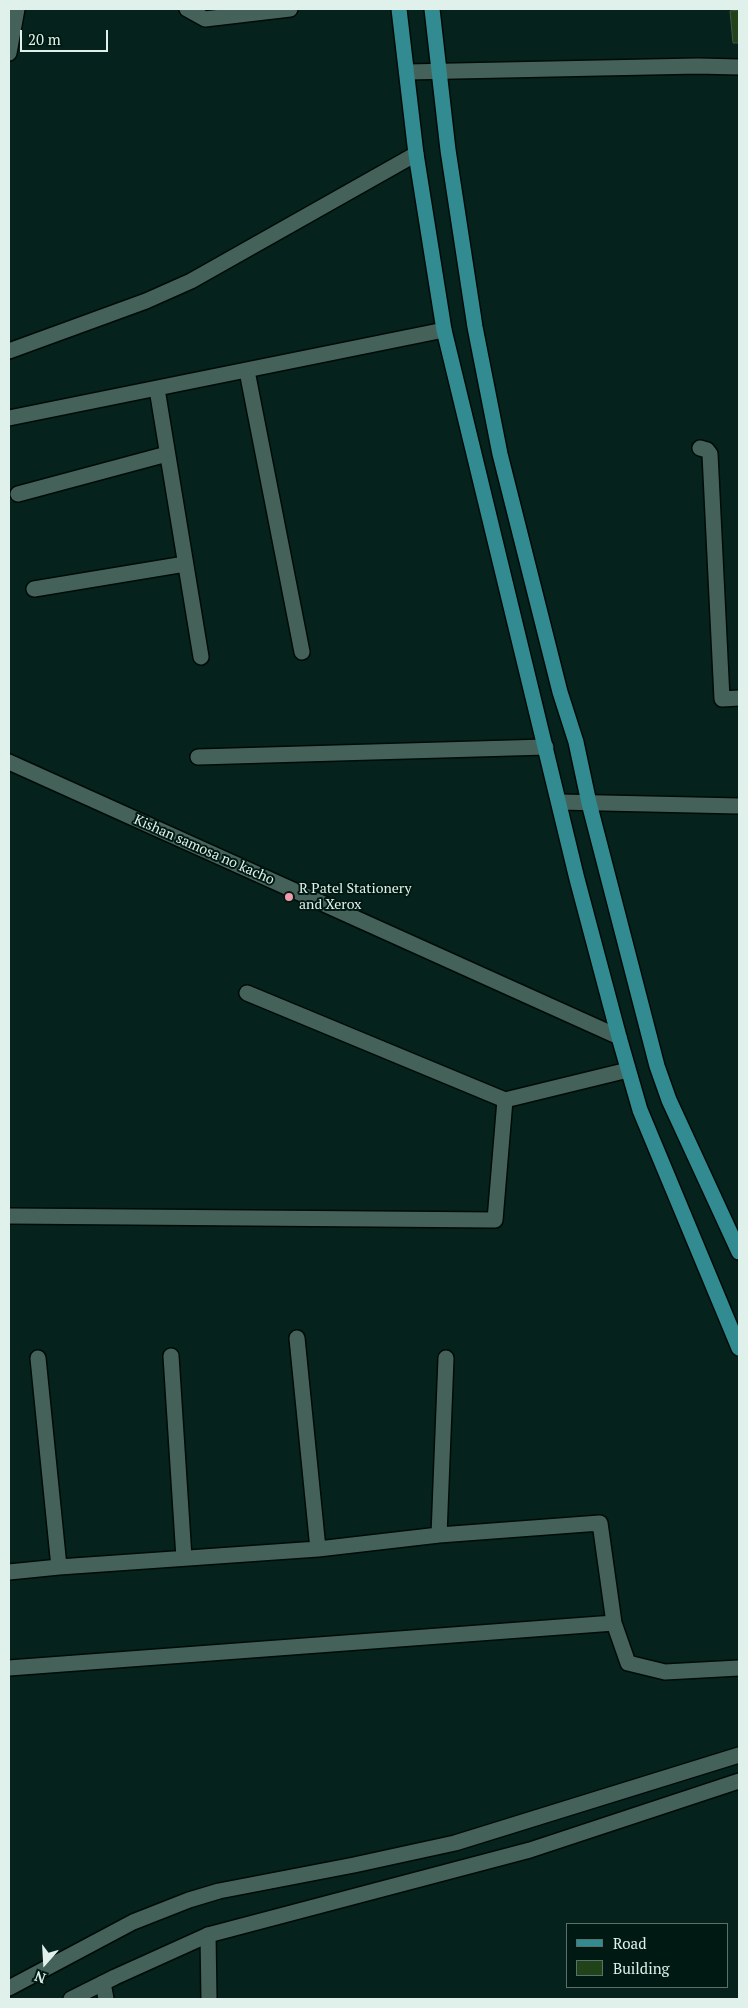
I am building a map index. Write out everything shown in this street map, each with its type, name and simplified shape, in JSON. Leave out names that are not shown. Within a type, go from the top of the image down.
[{"type":"main road","points":[[399,9],[416,154],[444,330],[558,802],[619,1037],[640,1110],[739,1348]]},
{"type":"main road","points":[[432,9],[448,150],[475,327],[500,454],[560,692],[576,742],[589,802],[657,1066],[669,1100],[739,1252]]},
{"type":"street","points":[[9,53],[17,9]]},
{"type":"street","points":[[187,9],[206,19],[290,9]]},
{"type":"street","points":[[407,72],[688,66],[739,67]]},
{"type":"street","points":[[9,351],[146,301],[191,281],[416,154]]},
{"type":"street","points":[[9,418],[444,330]]},
{"type":"street","points":[[247,371],[302,652]]},
{"type":"street","points":[[156,389],[201,656]]},
{"type":"street","points":[[700,448],[707,450],[710,454],[722,699],[739,698]]},
{"type":"street","points":[[18,494],[167,454]]},
{"type":"street","points":[[34,589],[185,564]]},
{"type":"street","points":[[198,756],[546,747]]},
{"type":"street","name":"Kishan samosa no kacho","points":[[9,762],[619,1037]]},
{"type":"street","points":[[558,802],[739,806]]},
{"type":"street","points":[[246,993],[505,1100],[628,1070]]},
{"type":"street","points":[[9,1216],[495,1220],[505,1100]]},
{"type":"street","points":[[297,1338],[318,1549]]},
{"type":"street","points":[[171,1356],[184,1558]]},
{"type":"street","points":[[38,1358],[59,1567]]},
{"type":"street","points":[[439,1535],[446,1358]]},
{"type":"street","points":[[9,1572],[318,1549],[439,1535],[600,1523],[614,1623],[628,1663],[665,1672],[739,1668]]},
{"type":"street","points":[[9,1668],[614,1623]]},
{"type":"street","points":[[9,1988],[133,1922],[190,1900],[219,1891],[455,1843],[739,1755]]},
{"type":"street","points":[[71,1999],[208,1935],[530,1850],[739,1782]]},
{"type":"street","points":[[208,1935],[209,1999]]},
{"type":"street","points":[[103,1983],[106,1999]]},
{"type":"building","points":[[739,10],[739,43],[733,43],[730,11]]},
{"type":"place","name":"R Patel Stationery and Xerox","points":[[289,897]]}]
